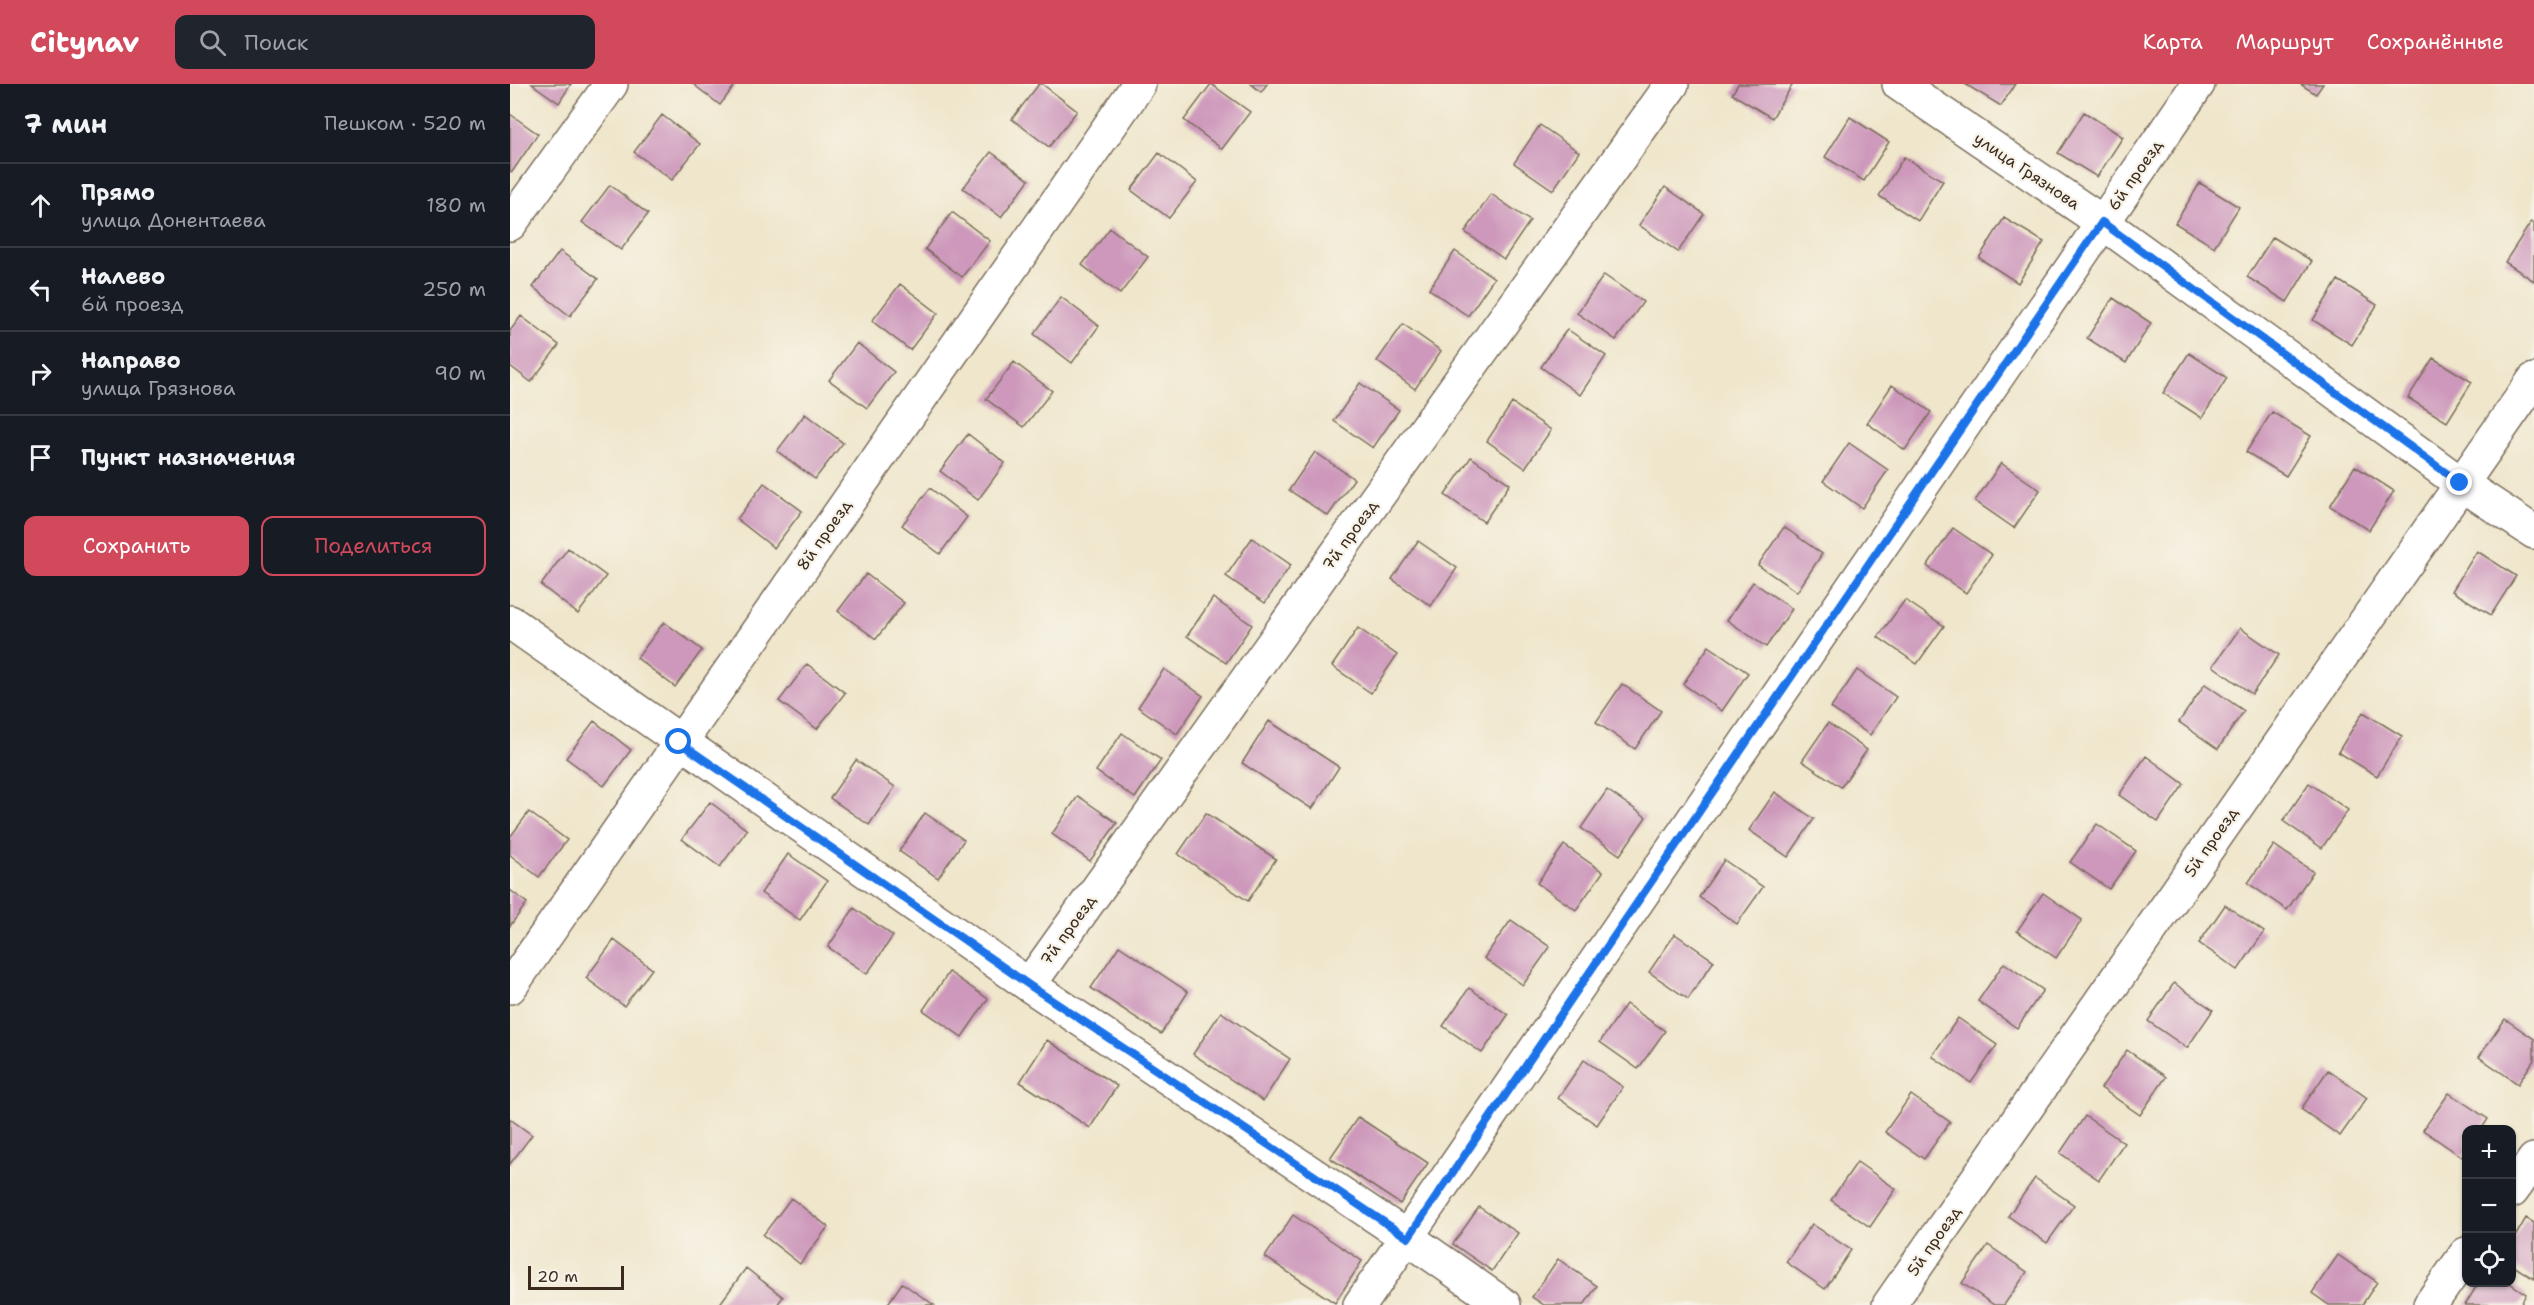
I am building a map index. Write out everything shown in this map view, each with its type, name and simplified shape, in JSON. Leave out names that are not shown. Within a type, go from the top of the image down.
[{"type":"street","points":[[510,224],[611,84]]},
{"type":"street","name":"8й проезд","points":[[510,987],[1139,84]]},
{"type":"street","name":"7й проезд","points":[[1029,985],[1672,84]]},
{"type":"street","name":"улица Грязнова","points":[[1899,84],[2102,222],[2460,483],[2534,532]]},
{"type":"street","name":"6й проезд","points":[[1360,1305],[2198,84]]},
{"type":"street","name":"5й проезд","points":[[1889,1305],[2534,380]]},
{"type":"street","points":[[510,622],[1029,985],[1408,1238],[1504,1305]]},
{"type":"street","points":[[2516,1184],[2534,1160]]},
{"type":"street","points":[[2430,1305],[2462,1260]]},
{"type":"building","points":[[532,84],[571,84],[559,103]]},
{"type":"building","points":[[693,84],[736,84],[720,105]]},
{"type":"building","points":[[1039,84],[1077,111],[1049,147],[1012,119]]},
{"type":"building","points":[[1211,84],[1250,112],[1222,149],[1184,120]]},
{"type":"building","points":[[1251,84],[1267,84],[1261,92]]},
{"type":"building","points":[[1738,84],[1793,84],[1772,118],[1732,94]]},
{"type":"building","points":[[1965,84],[2015,84],[2001,106]]},
{"type":"building","points":[[2300,84],[2323,84],[2316,94]]},
{"type":"building","points":[[2084,112],[2123,137],[2097,177],[2058,153]]},
{"type":"building","points":[[510,114],[538,134],[512,172],[510,171]]},
{"type":"building","points":[[662,115],[700,144],[672,180],[634,152]]},
{"type":"building","points":[[1850,117],[1889,142],[1864,181],[1825,157]]},
{"type":"building","points":[[1540,125],[1579,152],[1553,190],[1514,163]]},
{"type":"building","points":[[991,152],[1029,180],[1001,217],[963,188]]},
{"type":"building","points":[[1159,153],[1197,182],[1169,218],[1131,190]]},
{"type":"building","points":[[1904,157],[1943,181],[1918,221],[1879,196]]},
{"type":"building","points":[[2200,183],[2239,207],[2214,247],[2175,223]]},
{"type":"building","points":[[610,185],[648,214],[621,250],[582,222]]},
{"type":"building","points":[[1665,187],[1704,214],[1678,252],[1639,225]]},
{"type":"building","points":[[1491,194],[1530,221],[1504,259],[1465,232]]},
{"type":"building","points":[[952,212],[990,241],[962,277],[925,249]]},
{"type":"building","points":[[2004,218],[2044,242],[2018,283],[1979,258]]},
{"type":"building","points":[[2531,222],[2534,224],[2534,281],[2505,262]]},
{"type":"building","points":[[1110,228],[1148,257],[1120,294],[1082,265]]},
{"type":"building","points":[[2273,237],[2312,261],[2287,302],[2247,277]]},
{"type":"building","points":[[560,251],[598,279],[570,316],[533,287]]},
{"type":"building","points":[[1455,251],[1494,278],[1468,316],[1429,289]]},
{"type":"building","points":[[1604,275],[1643,302],[1616,340],[1577,313]]},
{"type":"building","points":[[2338,280],[2377,305],[2352,345],[2313,320]]},
{"type":"building","points":[[900,284],[938,313],[910,350],[872,321]]},
{"type":"building","points":[[1061,297],[1099,326],[1072,363],[1034,334]]},
{"type":"building","points":[[2113,298],[2151,323],[2126,363],[2087,338]]},
{"type":"building","points":[[521,316],[559,345],[531,382],[510,366],[510,331]]},
{"type":"building","points":[[1403,324],[1441,351],[1415,389],[1377,361]]},
{"type":"building","points":[[1567,329],[1606,356],[1580,395],[1541,367]]},
{"type":"building","points":[[857,343],[894,372],[867,408],[829,380]]},
{"type":"building","points":[[2189,353],[2227,378],[2202,418],[2163,393]]},
{"type":"building","points":[[2433,358],[2472,382],[2447,422],[2408,398]]},
{"type":"building","points":[[1014,362],[1052,391],[1024,427],[986,399]]},
{"type":"building","points":[[1360,383],[1399,410],[1373,448],[1334,421]]},
{"type":"building","points":[[1892,385],[1931,412],[1905,450],[1867,423]]},
{"type":"building","points":[[1512,403],[1551,430],[1525,468],[1487,441]]},
{"type":"building","points":[[2272,412],[2311,436],[2286,476],[2246,452]]},
{"type":"building","points":[[805,414],[843,443],[815,479],[777,451]]},
{"type":"building","points":[[968,434],[1005,463],[978,500],[940,471]]},
{"type":"building","points":[[1849,443],[1888,470],[1862,508],[1823,481]]},
{"type":"building","points":[[1315,452],[1354,479],[1328,516],[1289,490]]},
{"type":"building","points":[[1471,457],[1510,484],[1484,522],[1445,495]]},
{"type":"building","points":[[2001,463],[2040,490],[2014,528],[1975,501]]},
{"type":"building","points":[[2355,466],[2394,491],[2369,530],[2330,506]]},
{"type":"building","points":[[764,483],[802,511],[774,548],[737,519]]},
{"type":"building","points":[[930,488],[967,517],[940,554],[902,525]]},
{"type":"building","points":[[1784,527],[1822,554],[1797,592],[1758,565]]},
{"type":"building","points":[[1953,528],[1992,555],[1966,593],[1927,566]]},
{"type":"building","points":[[1252,538],[1291,565],[1265,603],[1226,576]]},
{"type":"building","points":[[1418,541],[1457,568],[1431,606],[1392,579]]},
{"type":"building","points":[[568,548],[606,576],[578,614],[541,585]]},
{"type":"building","points":[[2477,551],[2516,576],[2491,615],[2452,591]]},
{"type":"building","points":[[866,574],[904,603],[876,639],[838,611]]},
{"type":"building","points":[[1753,582],[1792,609],[1766,647],[1727,620]]},
{"type":"building","points":[[1213,598],[1252,625],[1226,663],[1187,636]]},
{"type":"building","points":[[1905,600],[1944,626],[1917,664],[1878,637]]},
{"type":"building","points":[[664,622],[702,650],[675,687],[637,658]]},
{"type":"building","points":[[1358,628],[1397,655],[1371,693],[1332,666]]},
{"type":"building","points":[[2240,628],[2279,655],[2252,694],[2213,666]]},
{"type":"building","points":[[1709,646],[1748,673],[1722,711],[1683,684]]},
{"type":"building","points":[[807,664],[845,693],[817,729],[779,701]]},
{"type":"building","points":[[1164,669],[1203,696],[1177,734],[1138,707]]},
{"type":"building","points":[[1857,670],[1896,697],[1870,735],[1831,708]]},
{"type":"building","points":[[1622,684],[1661,711],[1635,749],[1596,722]]},
{"type":"building","points":[[2205,684],[2244,711],[2218,749],[2179,722]]},
{"type":"building","points":[[2363,712],[2402,736],[2377,776],[2338,752]]},
{"type":"building","points":[[594,721],[631,750],[604,786],[566,758]]},
{"type":"building","points":[[1269,721],[1339,767],[1312,809],[1242,763]]},
{"type":"building","points":[[1828,723],[1867,750],[1841,787],[1802,761]]},
{"type":"building","points":[[1122,733],[1161,760],[1135,798],[1096,771]]},
{"type":"building","points":[[2146,756],[2184,784],[2158,822],[2119,795]]},
{"type":"building","points":[[856,760],[895,787],[869,825],[830,798]]},
{"type":"building","points":[[2309,783],[2348,810],[2322,848],[2283,821]]},
{"type":"building","points":[[1607,790],[1646,817],[1620,855],[1581,828]]},
{"type":"building","points":[[1775,792],[1814,819],[1788,857],[1749,830]]},
{"type":"building","points":[[1078,796],[1117,823],[1090,861],[1052,834]]},
{"type":"building","points":[[710,802],[747,830],[720,867],[682,839]]},
{"type":"building","points":[[529,812],[567,840],[539,877],[510,855],[510,837]]},
{"type":"building","points":[[925,813],[964,840],[938,878],[899,851]]},
{"type":"building","points":[[1206,813],[1276,859],[1248,901],[1178,854]]},
{"type":"building","points":[[2097,824],[2136,851],[2109,889],[2070,862]]},
{"type":"building","points":[[1564,845],[1603,872],[1576,910],[1537,883]]},
{"type":"building","points":[[2274,845],[2313,872],[2287,910],[2248,883]]},
{"type":"building","points":[[788,854],[827,881],[800,920],[761,893]]},
{"type":"building","points":[[1724,860],[1763,887],[1737,924],[1699,897]]},
{"type":"building","points":[[510,890],[527,903],[510,926]]},
{"type":"building","points":[[2043,893],[2082,920],[2056,958],[2017,931]]},
{"type":"building","points":[[2225,905],[2264,932],[2238,970],[2199,943]]},
{"type":"building","points":[[854,908],[893,936],[867,974],[828,947]]},
{"type":"building","points":[[1511,920],[1550,947],[1523,985],[1484,958]]},
{"type":"building","points":[[1675,934],[1714,961],[1688,999],[1649,972]]},
{"type":"building","points":[[614,940],[652,969],[624,1006],[586,978]]},
{"type":"building","points":[[1119,946],[1188,992],[1161,1034],[1091,988]]},
{"type":"building","points":[[2004,963],[2043,990],[2017,1028],[1978,1001]]},
{"type":"building","points":[[949,972],[988,999],[962,1037],[923,1010]]},
{"type":"building","points":[[2174,983],[2213,1010],[2187,1048],[2148,1021]]},
{"type":"building","points":[[1469,988],[1508,1015],[1482,1053],[1443,1026]]},
{"type":"building","points":[[1626,1004],[1665,1031],[1638,1069],[1600,1042]]},
{"type":"building","points":[[1221,1012],[1290,1059],[1263,1101],[1193,1054]]},
{"type":"building","points":[[1958,1018],[1997,1045],[1971,1083],[1932,1056]]},
{"type":"building","points":[[2505,1019],[2534,1039],[2534,1060],[2518,1084],[2479,1057]]},
{"type":"building","points":[[1047,1040],[1117,1086],[1090,1128],[1020,1082]]},
{"type":"building","points":[[2127,1050],[2166,1077],[2140,1115],[2101,1088]]},
{"type":"building","points":[[1584,1060],[1623,1087],[1597,1125],[1558,1098]]},
{"type":"building","points":[[2328,1070],[2367,1098],[2340,1136],[2301,1109]]},
{"type":"building","points":[[2449,1093],[2488,1119],[2484,1125],[2462,1125],[2462,1157],[2423,1130]]},
{"type":"building","points":[[1911,1095],[1950,1122],[1924,1159],[1885,1132]]},
{"type":"building","points":[[2085,1116],[2124,1143],[2099,1180],[2060,1153]]},
{"type":"building","points":[[1358,1117],[1428,1163],[1400,1204],[1330,1158]]},
{"type":"building","points":[[510,1119],[532,1135],[510,1164]]},
{"type":"building","points":[[1857,1162],[1896,1189],[1870,1227],[1831,1200]]},
{"type":"building","points":[[2035,1178],[2074,1205],[2047,1243],[2008,1216]]},
{"type":"building","points":[[791,1198],[828,1227],[800,1264],[763,1235]]},
{"type":"building","points":[[1479,1207],[1518,1233],[1492,1271],[1453,1244]]},
{"type":"building","points":[[1293,1215],[1362,1261],[1335,1303],[1265,1257]]},
{"type":"building","points":[[2526,1218],[2534,1223],[2534,1279],[2516,1268],[2516,1235]]},
{"type":"building","points":[[1812,1224],[1851,1250],[1825,1289],[1786,1262]]},
{"type":"building","points":[[1988,1245],[2027,1272],[2004,1305],[1994,1305],[1962,1283]]},
{"type":"building","points":[[2338,1255],[2377,1282],[2362,1305],[2329,1305],[2312,1293]]},
{"type":"building","points":[[1558,1259],[1597,1286],[1584,1305],[1544,1305],[1532,1297]]},
{"type":"building","points":[[746,1268],[783,1297],[777,1305],[719,1305]]},
{"type":"building","points":[[902,1283],[934,1305],[887,1305]]},
{"type":"building","points":[[2476,1287],[2516,1287],[2526,1294],[2520,1305],[2465,1305]]},
{"type":"route","points":[[679,742],[1029,985],[1408,1238],[2102,222],[2460,483]]}]
